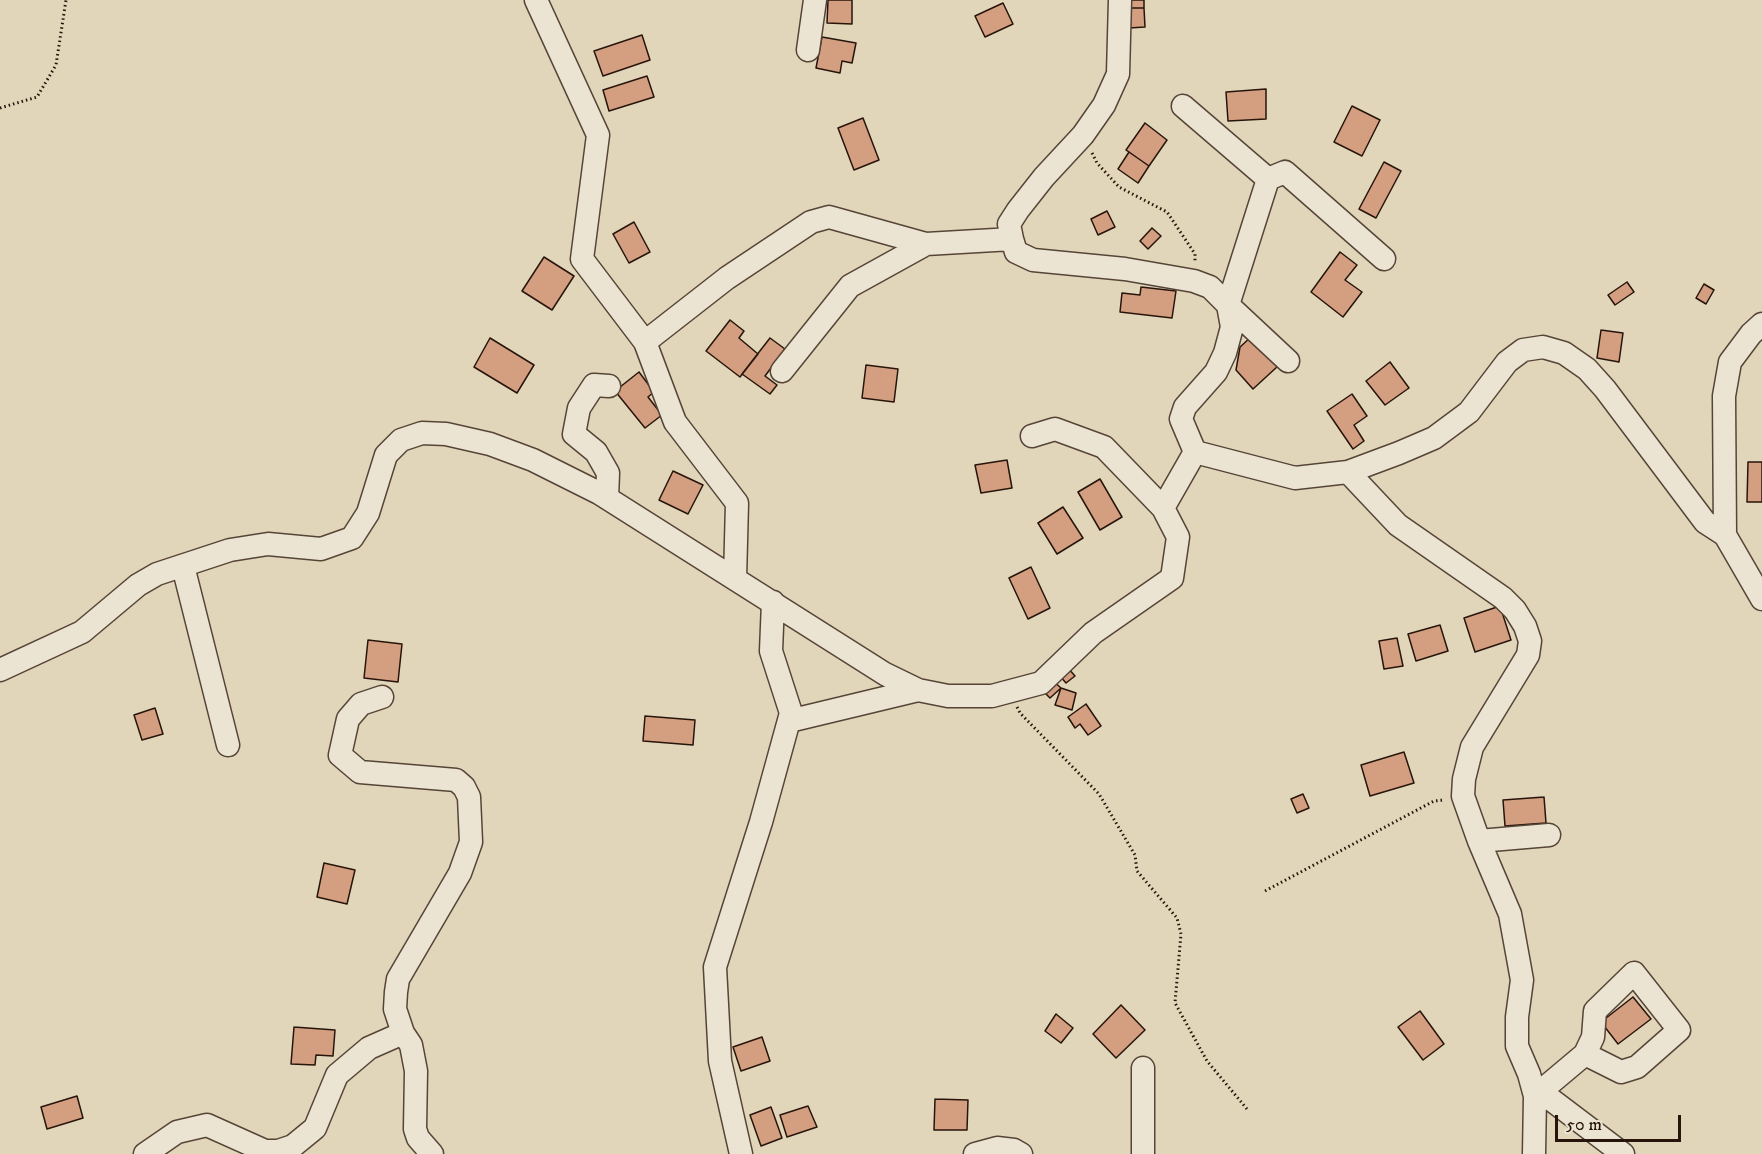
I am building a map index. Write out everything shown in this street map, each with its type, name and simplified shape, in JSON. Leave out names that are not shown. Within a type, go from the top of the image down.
[{"type":"street","points":[[537,0],[598,135],[582,259],[645,342],[675,422],[737,503],[735,579]]},
{"type":"street","points":[[808,51],[815,0]]},
{"type":"street","points":[[1120,0],[1118,74],[1104,105],[1083,135],[1044,177],[1018,210],[1010,224],[1016,252],[1034,260],[1125,269],[1194,281],[1210,287],[1288,361]]},
{"type":"street","points":[[1183,106],[1268,179]]},
{"type":"street","points":[[1268,179],[1285,172],[1384,259]]},
{"type":"street","points":[[1195,452],[1181,419],[1185,407],[1216,372],[1225,353],[1232,327],[1228,305],[1268,179]]},
{"type":"street","points":[[645,342],[727,278],[811,222],[829,217],[926,244],[1012,239]]},
{"type":"street","points":[[782,371],[850,286],[926,244]]},
{"type":"street","points":[[1725,535],[1724,396],[1730,362],[1751,334],[1762,324]]},
{"type":"street","points":[[1195,452],[1295,478],[1348,472],[1434,438],[1469,412],[1508,362],[1523,350],[1543,347],[1564,353],[1587,369],[1636,429],[1705,522],[1725,535],[1762,599]]},
{"type":"street","points":[[607,498],[608,473],[596,452],[574,434],[579,408],[594,385],[609,386]]},
{"type":"street","points":[[0,670],[82,632],[138,585],[157,574],[230,550],[268,544],[321,549],[352,538],[368,513],[386,455],[401,440],[422,433],[446,434],[490,444],[533,460],[607,498],[885,674],[918,690],[948,696],[992,696],[1009,693],[1041,682],[1093,633],[1172,578],[1178,537],[1163,508],[1104,447],[1056,429],[1032,436]]},
{"type":"street","points":[[1163,508],[1195,452]]},
{"type":"street","points":[[1348,472],[1398,525],[1503,598],[1515,610],[1525,626],[1530,641],[1528,655],[1472,747],[1464,779],[1463,796],[1510,914],[1522,980],[1517,1017],[1517,1046],[1529,1074],[1535,1096],[1534,1154]]},
{"type":"street","points":[[183,567],[228,745]]},
{"type":"street","points":[[741,1154],[720,1061],[715,967],[761,822],[791,713],[771,651],[773,602]]},
{"type":"street","points":[[789,722],[918,690]]},
{"type":"street","points":[[382,697],[361,704],[348,719],[340,755],[360,772],[456,780],[464,787],[469,797],[471,842],[460,873],[398,979],[395,1009],[403,1033],[411,1045],[416,1071],[415,1129],[418,1138],[432,1154]]},
{"type":"street","points":[[1479,841],[1549,835]]},
{"type":"street","points":[[1535,1096],[1585,1054],[1593,1037],[1595,1011],[1634,973],[1679,1030],[1637,1067],[1620,1072],[1585,1054]]},
{"type":"street","points":[[145,1154],[177,1132],[207,1125],[265,1151],[278,1151],[293,1146],[315,1128],[337,1075],[369,1048],[403,1033]]},
{"type":"street","points":[[1143,1068],[1143,1154]]},
{"type":"street","points":[[1535,1096],[1549,1098],[1623,1154]]},
{"type":"street","points":[[975,1154],[997,1148],[1014,1150],[1021,1154]]},
{"type":"path","points":[[0,108],[37,97],[56,65],[66,0]]},
{"type":"path","points":[[1083,135],[1097,163],[1119,187],[1167,212],[1195,254],[1194,281]]},
{"type":"path","points":[[1009,693],[1020,713],[1099,794],[1135,855],[1137,871],[1177,918],[1181,934],[1175,1004],[1207,1061],[1247,1109]]},
{"type":"path","points":[[1265,891],[1434,801],[1463,796]]},
{"type":"building","points":[[828,0],[852,0],[852,24],[827,23]]},
{"type":"building","points":[[1128,0],[1144,0],[1144,8],[1128,8]]},
{"type":"building","points":[[1003,3],[1013,24],[985,37],[975,16]]},
{"type":"building","points":[[1128,8],[1144,8],[1145,27],[1129,28]]},
{"type":"building","points":[[642,35],[650,60],[603,76],[594,51]]},
{"type":"building","points":[[822,37],[856,43],[852,63],[842,61],[840,73],[816,68]]},
{"type":"building","points":[[647,76],[654,97],[609,111],[603,90]]},
{"type":"building","points":[[1266,89],[1266,119],[1228,121],[1226,92]]},
{"type":"building","points":[[1352,106],[1380,120],[1362,156],[1334,142]]},
{"type":"building","points":[[863,118],[879,160],[854,170],[838,128]]},
{"type":"building","points":[[1145,123],[1167,140],[1149,166],[1126,150]]},
{"type":"building","points":[[1129,152],[1149,166],[1138,183],[1118,169]]},
{"type":"building","points":[[1384,162],[1401,171],[1376,218],[1359,209]]},
{"type":"building","points":[[1107,211],[1115,227],[1098,235],[1091,219]]},
{"type":"building","points":[[634,222],[650,252],[629,263],[613,234]]},
{"type":"building","points":[[1152,228],[1161,236],[1148,249],[1140,241]]},
{"type":"building","points":[[1340,252],[1357,265],[1345,280],[1362,292],[1343,317],[1311,292]]},
{"type":"building","points":[[544,257],[574,276],[552,310],[522,291]]},
{"type":"building","points":[[1627,282],[1634,292],[1615,305],[1608,295]]},
{"type":"building","points":[[1704,284],[1714,290],[1706,304],[1696,298]]},
{"type":"building","points":[[1141,287],[1176,291],[1172,318],[1120,312],[1122,293],[1140,295]]},
{"type":"building","points":[[730,320],[744,331],[739,338],[758,354],[740,377],[706,351]]},
{"type":"building","points":[[1601,330],[1623,333],[1619,362],[1597,358]]},
{"type":"building","points":[[1251,337],[1278,366],[1253,389],[1236,370],[1240,347]]},
{"type":"building","points":[[490,338],[534,365],[517,393],[474,367]]},
{"type":"building","points":[[770,338],[785,349],[765,376],[777,385],[770,394],[742,374]]},
{"type":"building","points":[[1390,362],[1409,388],[1385,405],[1366,381]]},
{"type":"building","points":[[866,365],[898,369],[894,402],[862,398]]},
{"type":"building","points":[[639,372],[654,392],[648,397],[662,415],[645,428],[615,391]]},
{"type":"building","points":[[1352,394],[1367,416],[1354,425],[1364,441],[1353,449],[1327,411]]},
{"type":"building","points":[[1007,460],[1012,488],[981,493],[975,465]]},
{"type":"building","points":[[1748,462],[1762,462],[1762,502],[1747,502]]},
{"type":"building","points":[[673,471],[703,485],[688,514],[659,500]]},
{"type":"building","points":[[1100,479],[1122,517],[1100,530],[1078,492]]},
{"type":"building","points":[[1063,507],[1083,538],[1057,554],[1038,523]]},
{"type":"building","points":[[1031,567],[1050,608],[1028,619],[1009,578]]},
{"type":"building","points":[[1500,606],[1511,640],[1475,652],[1464,618]]},
{"type":"building","points":[[1440,625],[1448,651],[1416,661],[1408,634]]},
{"type":"building","points":[[1397,638],[1403,666],[1384,669],[1379,641]]},
{"type":"building","points":[[368,640],[402,644],[398,682],[364,678]]},
{"type":"building","points":[[1068,668],[1075,676],[1066,683],[1059,675]]},
{"type":"building","points":[[1052,680],[1061,688],[1050,698],[1042,690]]},
{"type":"building","points":[[1061,688],[1076,693],[1072,710],[1055,705]]},
{"type":"building","points":[[1086,704],[1101,726],[1088,735],[1080,724],[1075,728],[1068,717]]},
{"type":"building","points":[[155,708],[163,734],[142,740],[134,715]]},
{"type":"building","points":[[645,716],[695,720],[693,745],[643,741]]},
{"type":"building","points":[[1404,752],[1414,783],[1370,796],[1361,765]]},
{"type":"building","points":[[1303,794],[1309,808],[1297,813],[1291,799]]},
{"type":"building","points":[[1544,797],[1546,823],[1505,826],[1503,800]]},
{"type":"building","points":[[324,863],[355,870],[347,904],[317,897]]},
{"type":"building","points":[[1633,997],[1651,1019],[1618,1044],[1601,1022]]},
{"type":"building","points":[[1121,1005],[1145,1030],[1116,1058],[1093,1034]]},
{"type":"building","points":[[1420,1011],[1444,1044],[1423,1060],[1398,1027]]},
{"type":"building","points":[[1056,1014],[1073,1028],[1061,1043],[1045,1031]]},
{"type":"building","points":[[294,1027],[335,1030],[333,1056],[316,1055],[315,1065],[291,1064]]},
{"type":"building","points":[[762,1037],[770,1061],[741,1071],[733,1047]]},
{"type":"building","points":[[77,1096],[83,1118],[47,1129],[41,1107]]},
{"type":"building","points":[[935,1099],[968,1100],[967,1130],[934,1130]]},
{"type":"building","points":[[808,1106],[817,1127],[787,1137],[780,1115]]},
{"type":"building","points":[[771,1107],[782,1138],[761,1146],[750,1115]]}]
